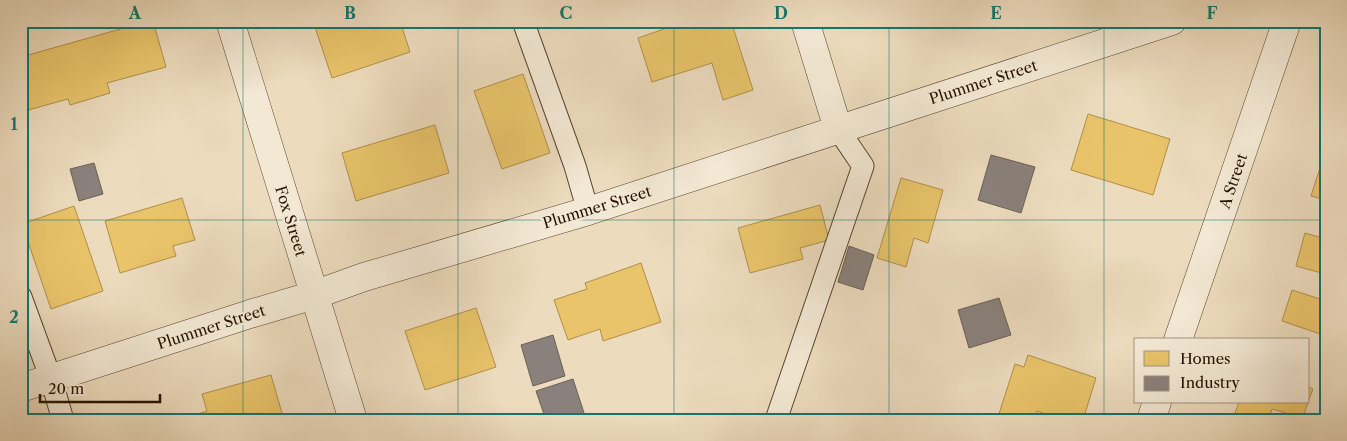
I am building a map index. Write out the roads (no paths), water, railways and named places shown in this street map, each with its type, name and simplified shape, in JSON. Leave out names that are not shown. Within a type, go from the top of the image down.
[{"type":"street","name":"Fox Street","points":[[230,21],[353,420]]},
{"type":"street","points":[[805,21],[838,129]]},
{"type":"street","name":"Plummer Street","points":[[21,388],[314,295],[364,277],[588,211],[1172,21]]},
{"type":"street","name":"A Street","points":[[1179,338],[1287,21]]},
{"type":"street","points":[[1151,420],[1155,404]]},
{"type":"lane","points":[[524,21],[575,166],[588,211]]},
{"type":"lane","points":[[776,420],[863,166],[838,129]]},
{"type":"lane","points":[[21,297],[64,420]]}]
